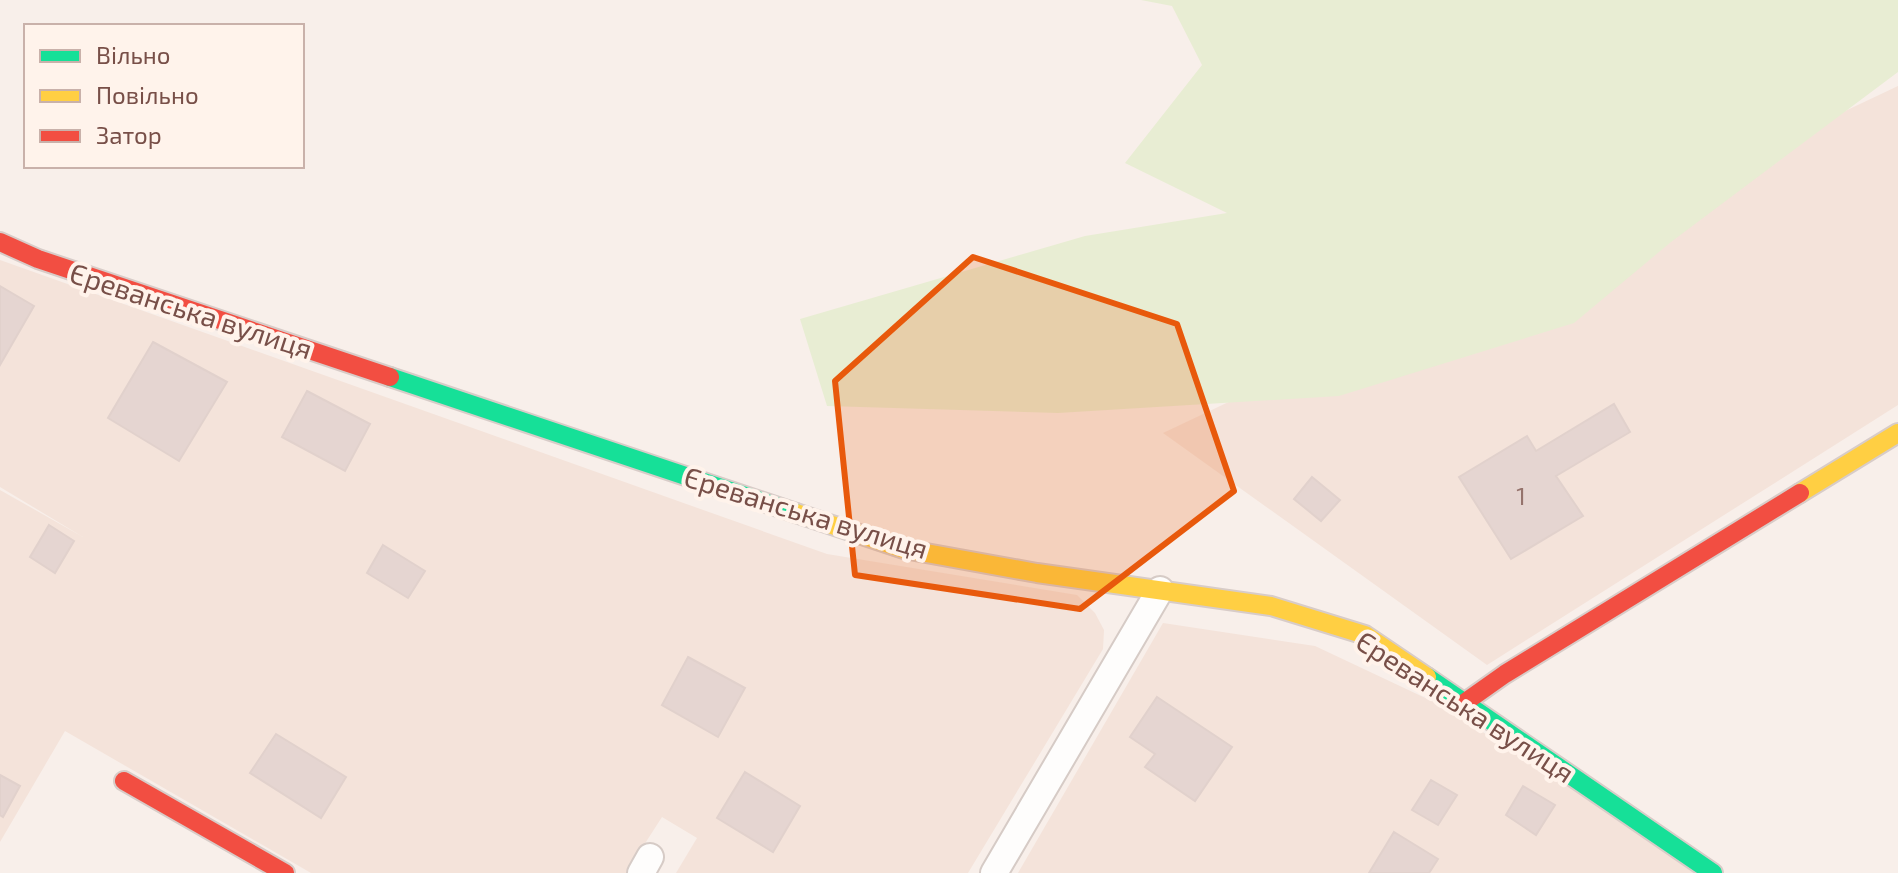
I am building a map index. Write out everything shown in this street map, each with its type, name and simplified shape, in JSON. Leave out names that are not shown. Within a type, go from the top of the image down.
[{"type":"street","name":"Єреванська вулиця","points":[[0,242],[38,259],[904,549],[1037,573],[1271,606],[1365,635],[1713,873]]},
{"type":"street","points":[[1464,703],[1505,674],[1898,433]]},
{"type":"street","points":[[994,873],[1160,590]]},
{"type":"street","points":[[124,781],[285,873]]},
{"type":"highlighted area","points":[[973,257],[1177,324],[1234,491],[1080,609],[855,575],[835,381]]},
{"type":"shaded area","points":[[1898,86],[1898,405],[1487,665],[1163,433]]},
{"type":"shaded area","points":[[0,260],[827,554],[1077,595],[1095,613],[1104,630],[1103,649],[968,873],[676,873],[697,838],[662,817],[626,873],[311,873],[65,731],[0,842],[0,490],[83,537],[0,487]]},
{"type":"shaded area","points":[[1163,623],[1315,646],[1436,703],[1709,873],[1018,873]]},
{"type":"green space","points":[[1141,0],[1898,0],[1898,72],[1671,242],[1574,323],[1339,396],[1058,413],[827,406],[800,319],[1085,236],[1227,213],[1125,163],[1202,65],[1172,6]]},
{"type":"building","points":[[0,286],[34,306],[0,365]]},
{"type":"building","points":[[153,342],[227,382],[179,461],[108,418]]},
{"type":"building","points":[[307,391],[370,424],[345,471],[282,437]]},
{"type":"building","points":[[1614,404],[1630,432],[1556,476],[1583,516],[1511,559],[1459,477],[1527,436],[1536,451]]},
{"type":"building","points":[[1312,477],[1340,500],[1321,521],[1294,499]]},
{"type":"building","points":[[49,525],[74,541],[55,573],[30,557]]},
{"type":"building","points":[[383,545],[425,571],[408,598],[367,573]]},
{"type":"building","points":[[688,657],[745,688],[718,737],[662,705]]},
{"type":"building","points":[[1157,697],[1232,747],[1195,801],[1145,767],[1155,754],[1130,737]]},
{"type":"building","points":[[276,734],[346,777],[321,818],[250,773]]},
{"type":"building","points":[[745,772],[800,806],[773,852],[717,818]]},
{"type":"building","points":[[0,775],[20,786],[3,817],[0,815]]},
{"type":"building","points":[[1431,780],[1457,795],[1438,825],[1412,810]]},
{"type":"building","points":[[1523,786],[1555,805],[1536,835],[1506,815]]},
{"type":"building","points":[[1394,832],[1438,859],[1429,873],[1369,873]]},
{"type":"traffic: fast","points":[[390,377],[796,513]]},
{"type":"traffic: fast","points":[[1427,677],[1713,873]]},
{"type":"traffic: slow","points":[[1800,493],[1898,433]]},
{"type":"traffic: slow","points":[[796,513],[904,549],[1037,573],[1271,606],[1365,635],[1427,677]]},
{"type":"traffic: jam","points":[[0,242],[38,259],[390,377]]},
{"type":"traffic: jam","points":[[1464,703],[1505,674],[1800,493]]},
{"type":"traffic: jam","points":[[124,781],[285,873]]}]
